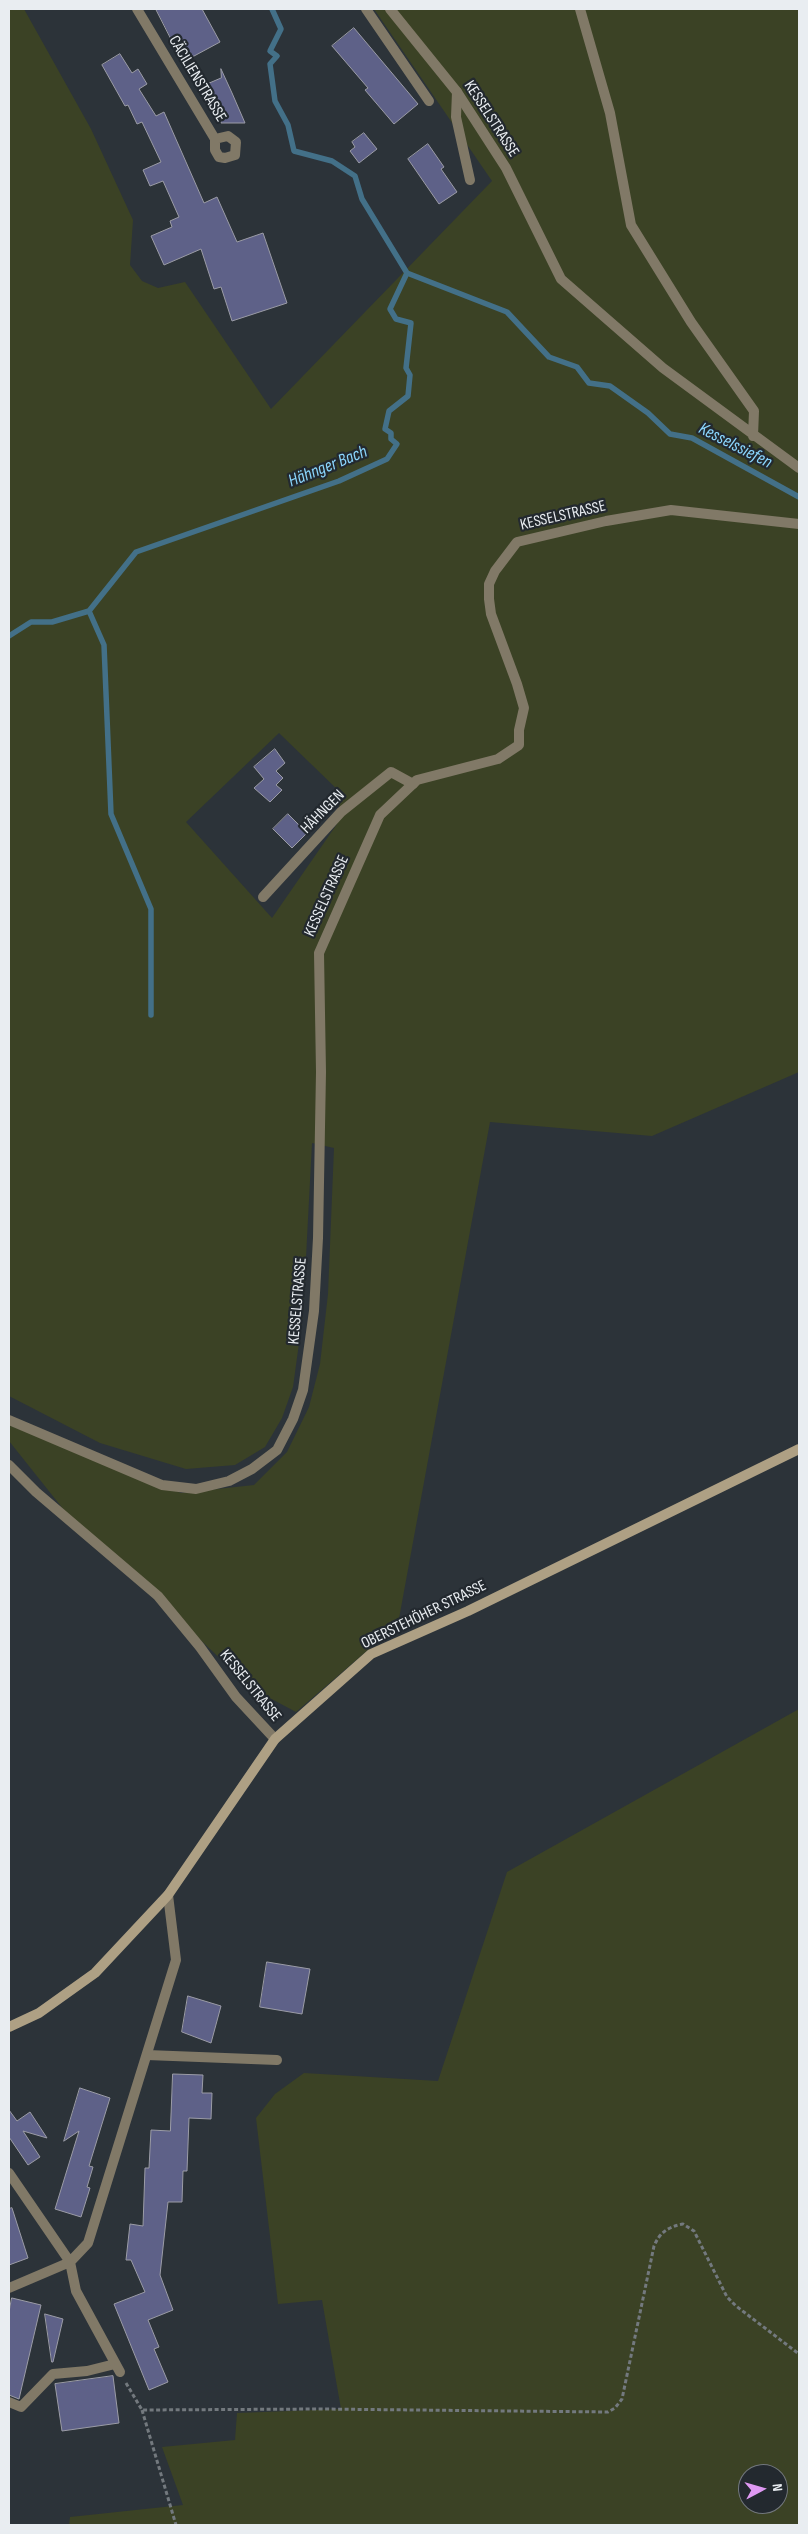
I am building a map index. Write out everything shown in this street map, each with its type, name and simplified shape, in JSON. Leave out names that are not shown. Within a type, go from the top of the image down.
[{"type":"street","name":"CÄCILIENSTRASSE","points":[[137,9],[215,139]]},
{"type":"street","points":[[366,9],[429,101]]},
{"type":"street","name":"KESSELSTRASSE","points":[[390,9],[457,92],[506,168],[561,279],[663,368],[799,468]]},
{"type":"street","points":[[580,9],[610,113],[631,225],[691,322],[754,411],[753,436]]},
{"type":"street","points":[[457,92],[456,117],[470,180]]},
{"type":"street","name":"KESSELSTRASSE","points":[[9,1420],[162,1485],[187,1488],[196,1488],[229,1480],[252,1469],[277,1450],[293,1419],[303,1390],[314,1311],[318,1238],[321,1072],[318,953],[380,815],[417,780],[445,771],[498,759],[519,745],[519,730],[524,708],[518,684],[491,614],[489,584],[494,571],[517,542],[606,520],[671,510],[799,524]]},
{"type":"street","name":"HÄHNGEN","points":[[263,897],[341,812],[390,772],[412,784]]},
{"type":"street","name":"OBERSTEHÖHER STRASSE","points":[[9,2027],[39,2013],[95,1973],[168,1895],[275,1739],[371,1654],[468,1611],[799,1448]]},
{"type":"street","name":"KESSELSTRASSE","points":[[9,1465],[36,1492],[158,1596],[200,1647],[236,1697],[275,1739]]},
{"type":"street","points":[[9,2288],[70,2262],[88,2243],[176,1960],[168,1895]]},
{"type":"street","points":[[147,2055],[277,2060]]},
{"type":"street","points":[[9,2173],[70,2262],[76,2292],[118,2368],[53,2374],[22,2407],[9,2402]]},
{"type":"path","points":[[142,2410],[320,2409],[608,2412],[616,2408],[622,2399],[654,2246],[658,2236],[665,2230],[683,2224],[694,2231],[727,2297],[799,2354]]},
{"type":"path","points":[[118,2368],[142,2410],[176,2525]]},
{"type":"green space","points":[[9,9],[24,9],[91,129],[133,220],[130,265],[142,281],[158,288],[185,282],[271,409],[492,181],[374,9],[799,9],[799,1072],[652,1136],[490,1122],[398,1624],[296,1712],[251,1688],[64,1510],[9,1441],[9,1425],[181,1493],[254,1485],[287,1452],[309,1407],[320,1364],[328,1294],[334,1148],[312,1143],[303,1314],[293,1387],[282,1418],[265,1447],[235,1465],[186,1469],[100,1443],[9,1396]],"holes":[[[279,733],[341,793],[337,824],[272,918],[186,822]]]},
{"type":"green space","points":[[799,1709],[799,2525],[69,2525],[70,2517],[183,2505],[162,2447],[235,2440],[237,2413],[341,2409],[322,2300],[278,2304],[256,2118],[275,2094],[304,2073],[438,2081],[507,1872]]},
{"type":"building","points":[[156,9],[202,9],[220,42],[183,62]]},
{"type":"building","points":[[354,28],[418,104],[394,124],[365,90],[368,88],[332,46]]},
{"type":"building","points":[[120,54],[132,73],[138,69],[147,84],[139,89],[156,116],[164,112],[204,203],[217,197],[237,242],[263,233],[287,303],[232,321],[221,287],[214,289],[201,249],[164,265],[151,236],[172,227],[170,221],[179,217],[163,181],[150,186],[143,170],[161,162],[142,122],[137,124],[128,105],[125,106],[102,65]]},
{"type":"building","points":[[221,69],[245,123],[221,123],[221,105],[210,110],[200,87],[221,78]]},
{"type":"building","points":[[364,133],[377,149],[359,163],[350,151],[355,147],[352,142]]},
{"type":"building","points":[[428,144],[444,167],[441,169],[457,192],[439,204],[408,159]]},
{"type":"building","points":[[275,749],[285,763],[276,771],[283,778],[276,785],[282,790],[270,802],[254,788],[264,779],[254,767]]},
{"type":"building","points":[[288,814],[307,833],[292,848],[273,829]]},
{"type":"building","points":[[267,1962],[310,1969],[302,2014],[260,2007]]},
{"type":"building","points":[[188,1996],[221,2006],[211,2043],[182,2032]]},
{"type":"building","points":[[173,2074],[203,2075],[202,2093],[212,2093],[211,2119],[189,2118],[187,2171],[183,2171],[182,2202],[168,2202],[160,2275],[173,2310],[148,2320],[159,2347],[154,2349],[168,2382],[149,2390],[114,2304],[145,2292],[131,2260],[126,2260],[130,2224],[143,2226],[145,2168],[149,2168],[151,2130],[170,2131]]},
{"type":"building","points":[[80,2088],[110,2098],[89,2166],[93,2167],[87,2187],[90,2188],[81,2217],[55,2209],[79,2131],[64,2141]]},
{"type":"building","points":[[9,2110],[17,2121],[30,2112],[47,2138],[23,2131],[40,2157],[28,2165],[9,2137]]},
{"type":"building","points":[[12,2208],[28,2258],[9,2265],[9,2209]]},
{"type":"building","points":[[12,2298],[41,2305],[19,2399],[9,2395],[9,2312]]},
{"type":"building","points":[[45,2314],[63,2319],[53,2362],[52,2362]]},
{"type":"building","points":[[113,2376],[119,2423],[62,2431],[55,2384]]},
{"type":"waterway","name":"Hähnger Bach","points":[[9,636],[31,622],[52,622],[89,611],[136,552],[339,481],[387,459],[397,444],[391,439],[391,433],[385,429],[389,411],[408,396],[410,375],[406,368],[411,323],[396,319],[390,309],[407,273],[362,199],[355,176],[332,161],[294,151],[288,125],[275,101],[270,64],[277,56],[270,51],[281,29],[272,9]]},
{"type":"waterway","name":"Kesselssiefen","points":[[407,273],[507,312],[549,357],[577,367],[589,383],[610,386],[648,413],[670,434],[692,438],[799,497]]},
{"type":"waterway","points":[[89,611],[104,645],[111,814],[151,909],[151,1015]]}]
